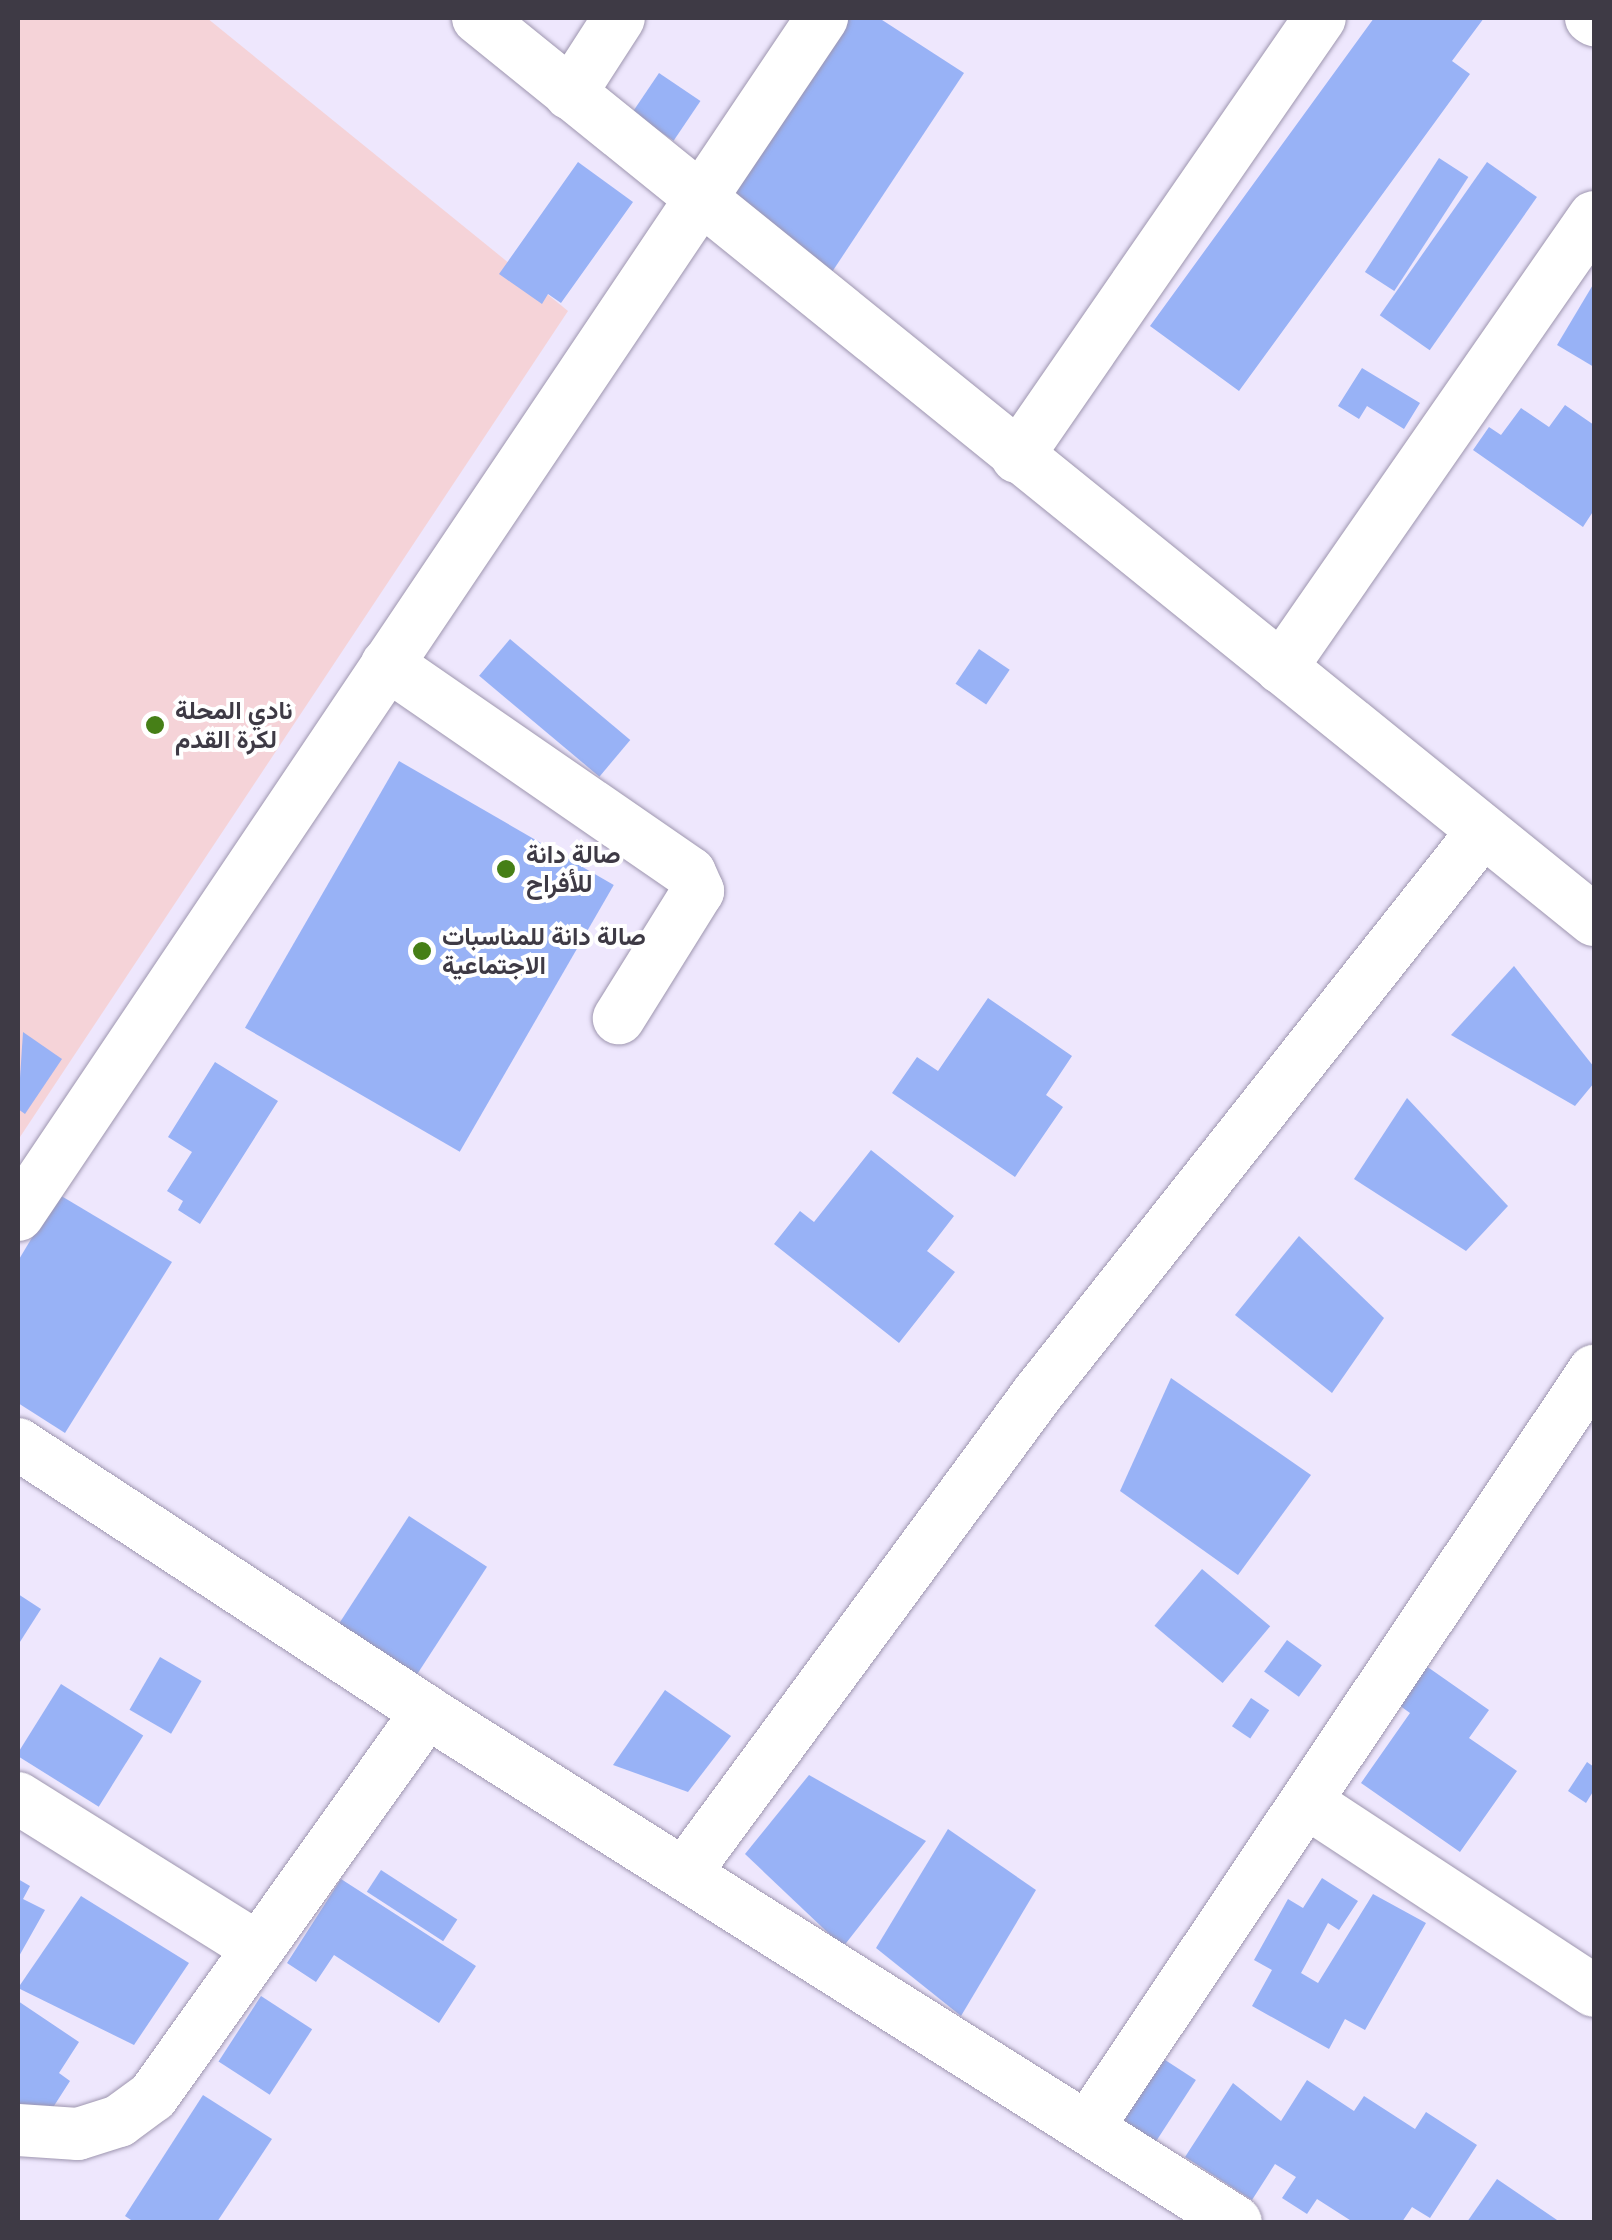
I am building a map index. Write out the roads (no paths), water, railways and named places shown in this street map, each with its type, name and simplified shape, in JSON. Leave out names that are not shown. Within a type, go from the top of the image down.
[{"type":"street","points":[[478,18],[698,201],[1594,920]]},
{"type":"street","points":[[18,1215],[822,18]]},
{"type":"street","points":[[1017,457],[1320,18]]},
{"type":"street","points":[[570,94],[602,24]]},
{"type":"street","points":[[1281,668],[1594,217]]},
{"type":"street","points":[[388,664],[690,873],[698,891],[619,1018]]},
{"type":"street","points":[[684,1874],[1038,1394],[1483,831]]},
{"type":"street","points":[[1088,2127],[1594,1371]]},
{"type":"street","points":[[18,1444],[427,1712],[1236,2222]]},
{"type":"street","points":[[18,2130],[78,2134],[120,2121],[153,2096],[427,1712]]},
{"type":"street","points":[[18,1798],[258,1948]]},
{"type":"street","points":[[1308,1803],[1594,1991]]},
{"type":"place","name":"نادي المحلة لكرة القدم","points":[[155,725]]},
{"type":"place","name":"صالة دانة للأفراح","points":[[506,869]]},
{"type":"place","name":"صالة دانة للمناسبات الاجتماعية","points":[[422,951]]}]
